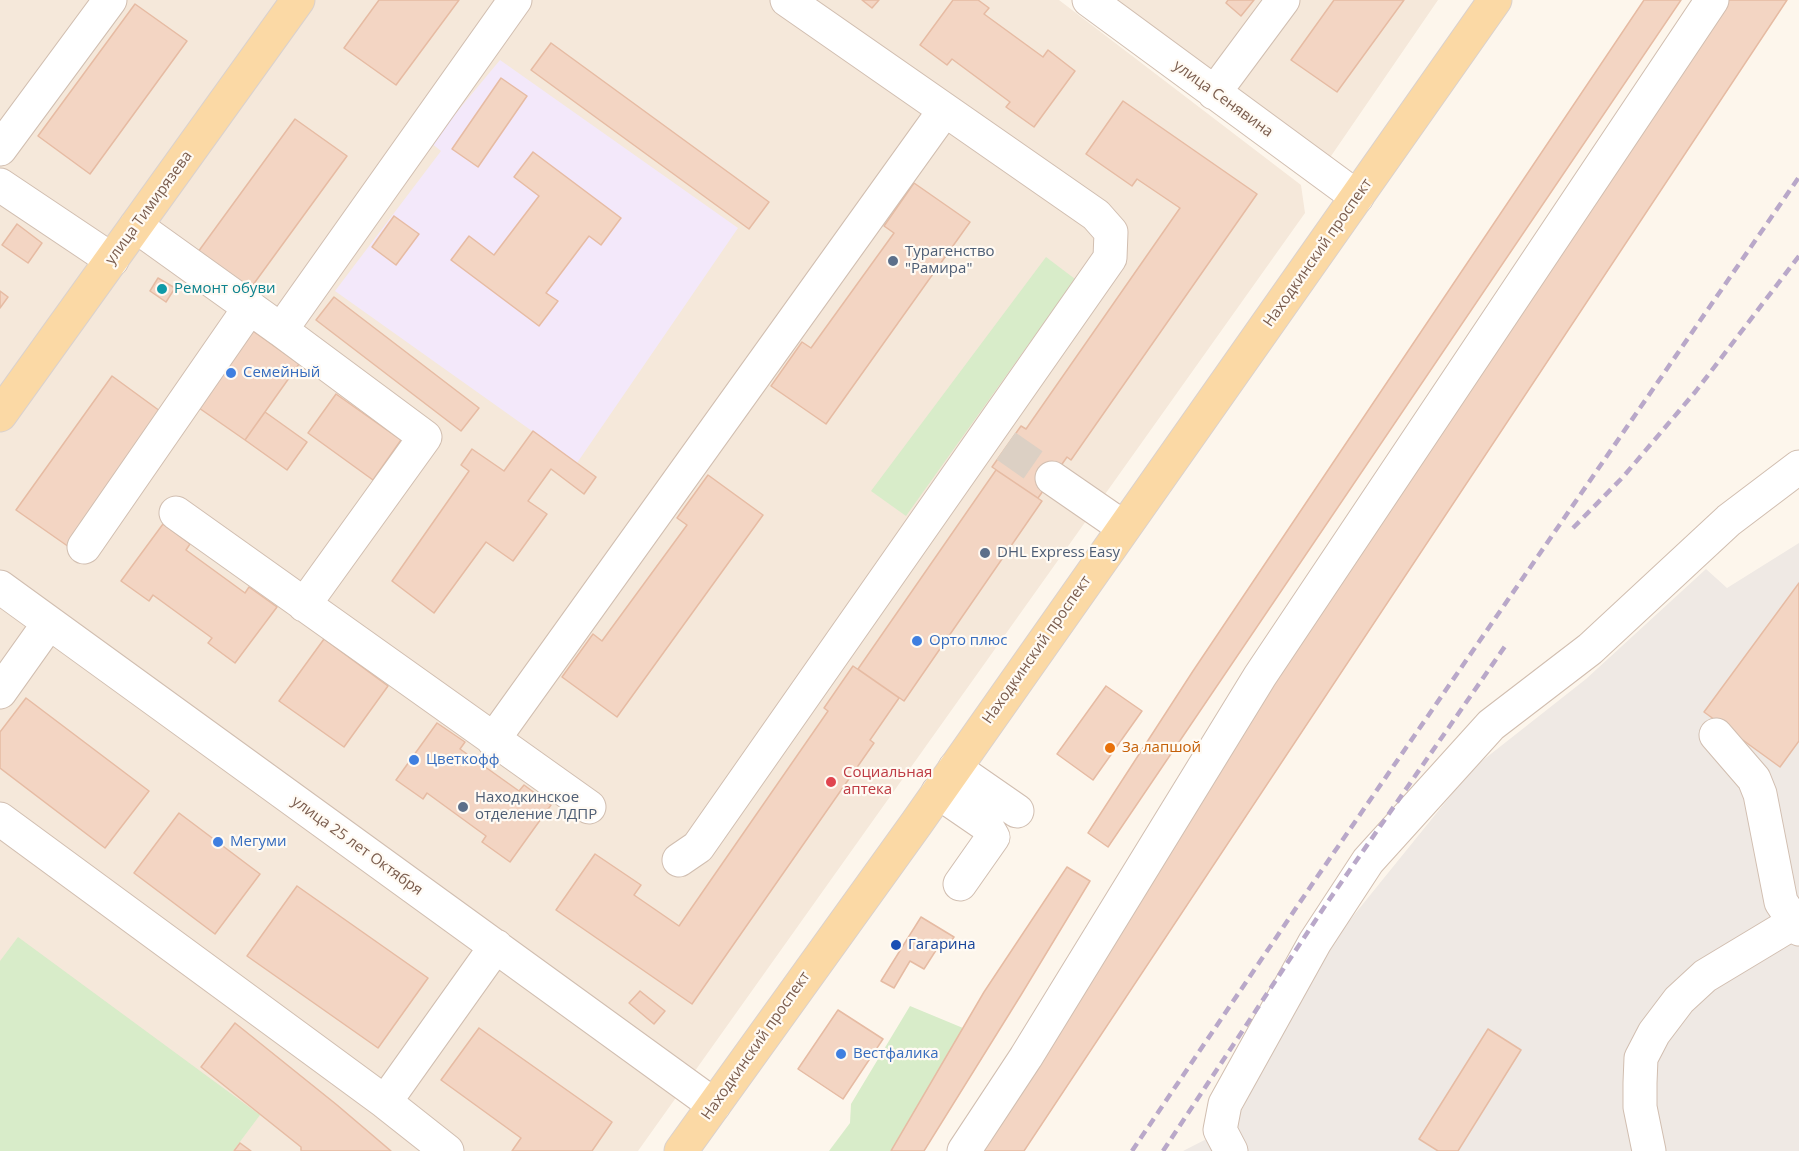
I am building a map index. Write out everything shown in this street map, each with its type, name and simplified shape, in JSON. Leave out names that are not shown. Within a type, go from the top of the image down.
[{"type":"main road","name":"улица Тимирязева","points":[[0,415],[298,0]]},
{"type":"main road","name":"Находкинский проспект","points":[[681,1151],[946,780],[1495,0]]},
{"type":"street","points":[[0,149],[110,0]]},
{"type":"street","points":[[281,330],[515,0]]},
{"type":"street","points":[[679,860],[698,847],[996,440],[1110,258],[1111,232],[1096,215],[787,0]]},
{"type":"street","name":"улица Сенявина","points":[[1089,0],[1357,197]]},
{"type":"street","points":[[1214,93],[1283,0]]},
{"type":"street","points":[[964,1151],[1026,1057],[1260,676],[1712,0]]},
{"type":"street","points":[[493,740],[944,111]]},
{"type":"street","points":[[0,185],[112,260]]},
{"type":"street","points":[[136,226],[250,307],[425,437],[304,606]]},
{"type":"street","points":[[84,547],[250,307]]},
{"type":"street","points":[[1231,1151],[1220,1130],[1225,1104],[1315,942],[1368,861],[1491,725],[1590,649],[1730,520],[1799,467]]},
{"type":"street","points":[[1053,478],[1123,526]]},
{"type":"street","points":[[176,513],[589,807]]},
{"type":"street","name":"улица 25 лет Октября","points":[[0,587],[714,1105]]},
{"type":"street","points":[[0,692],[49,623]]},
{"type":"street","points":[[1649,1151],[1640,1107],[1641,1058],[1654,1033],[1679,1000],[1705,976],[1796,926],[1781,902],[1761,794],[1754,779],[1716,735]]},
{"type":"street","points":[[946,780],[1017,811]]},
{"type":"street","points":[[946,780],[986,825],[993,837],[960,884]]},
{"type":"street","points":[[0,819],[385,1102],[447,1151]]},
{"type":"street","points":[[385,1102],[496,946]]},
{"type":"shaded area","points":[[0,0],[1059,0],[1301,185],[1305,213],[638,1151],[0,1151]]},
{"type":"shaded area","points":[[1113,0],[1438,0],[1329,159]]},
{"type":"shaded area","points":[[500,60],[738,228],[577,463],[335,291],[441,151],[431,143]]},
{"type":"shaded area","points":[[1799,543],[1799,1151],[1183,1151],[1234,1125],[1320,957],[1473,768],[1586,679],[1706,569],[1727,588]]},
{"type":"green space","points":[[1046,257],[1075,279],[906,516],[871,491]]},
{"type":"green space","points":[[18,937],[260,1115],[233,1151],[0,1151],[0,961]]},
{"type":"green space","points":[[910,1006],[963,1028],[891,1151],[829,1151],[850,1123],[851,1104]]},
{"type":"building","points":[[379,0],[459,0],[396,85],[344,48]]},
{"type":"building","points":[[862,0],[879,0],[872,8]]},
{"type":"building","points":[[953,0],[978,0],[989,8],[984,14],[1043,57],[1048,50],[1075,71],[1034,127],[1006,107],[1010,102],[952,59],[947,65],[920,45]]},
{"type":"building","points":[[1228,0],[1254,0],[1241,16],[1226,3]]},
{"type":"building","points":[[1334,0],[1404,0],[1337,92],[1291,60]]},
{"type":"building","points":[[1644,0],[1681,0],[1108,847],[1088,833],[1193,671]]},
{"type":"building","points":[[1719,0],[1787,0],[1024,1151],[973,1151],[1437,428]]},
{"type":"building","points":[[135,4],[187,41],[90,174],[38,136]]},
{"type":"building","points":[[551,43],[769,202],[749,229],[531,70]]},
{"type":"building","points":[[501,78],[527,96],[478,167],[452,149]]},
{"type":"building","points":[[1123,101],[1257,194],[1071,460],[1067,457],[1038,498],[992,467],[1021,426],[1026,429],[1180,208],[1137,179],[1132,186],[1086,154]]},
{"type":"building","points":[[295,119],[347,156],[250,289],[198,252]]},
{"type":"building","points":[[533,152],[621,218],[601,245],[589,236],[546,293],[558,301],[539,326],[451,260],[469,236],[494,255],[539,196],[514,177]]},
{"type":"building","points":[[914,183],[970,222],[826,424],[771,386],[802,342],[811,348],[894,233],[884,226]]},
{"type":"building","points":[[394,216],[419,234],[396,265],[372,247]]},
{"type":"building","points":[[17,224],[42,243],[28,263],[2,245]]},
{"type":"building","name":"Ремонт обуви","points":[[158,278],[175,288],[166,302],[150,291]]},
{"type":"building","points":[[0,291],[8,297],[0,308]]},
{"type":"building","points":[[334,297],[479,408],[461,431],[316,320]]},
{"type":"building","points":[[253,331],[299,364],[245,440],[199,408]]},
{"type":"building","points":[[112,376],[164,414],[69,547],[16,510]]},
{"type":"building","points":[[336,394],[401,440],[373,480],[308,433]]},
{"type":"building","points":[[265,412],[307,442],[287,470],[245,440]]},
{"type":"building","points":[[533,431],[596,477],[584,494],[551,469],[528,501],[547,514],[513,561],[486,542],[434,613],[392,581],[469,471],[461,465],[472,449],[504,471]]},
{"type":"building","points":[[996,470],[1042,501],[904,701],[858,669]]},
{"type":"building","points":[[708,475],[763,515],[617,717],[562,677],[593,634],[602,641],[687,525],[677,518]]},
{"type":"building","points":[[163,524],[190,544],[186,550],[245,593],[249,587],[277,607],[235,663],[208,643],[212,638],[153,595],[149,601],[121,581]]},
{"type":"building","points":[[1799,583],[1799,741],[1780,767],[1704,712]]},
{"type":"building","points":[[324,639],[388,686],[344,747],[279,701]]},
{"type":"building","points":[[853,666],[899,698],[870,740],[874,743],[692,1004],[556,910],[595,854],[641,885],[634,895],[679,926],[828,711],[824,708]]},
{"type":"building","points":[[1106,686],[1142,711],[1093,780],[1057,754]]},
{"type":"building","points":[[26,698],[149,791],[105,848],[0,768],[0,732]]},
{"type":"building","points":[[437,723],[465,742],[460,749],[519,791],[524,785],[551,805],[510,862],[482,842],[486,836],[427,793],[423,799],[396,780]]},
{"type":"building","points":[[179,813],[260,874],[215,934],[134,873]]},
{"type":"building","points":[[1067,867],[1090,881],[1021,995],[924,1151],[891,1151],[984,992]]},
{"type":"building","points":[[297,886],[428,978],[378,1048],[247,956]]},
{"type":"building","points":[[921,917],[954,937],[947,948],[940,944],[924,969],[910,961],[894,988],[881,981]]},
{"type":"building","points":[[640,991],[665,1011],[654,1024],[629,1003]]},
{"type":"building","name":"Вестфалика","points":[[838,1010],[883,1039],[843,1099],[798,1069]]},
{"type":"building","points":[[235,1023],[391,1151],[301,1151],[301,1147],[201,1067]]},
{"type":"building","points":[[479,1028],[612,1122],[592,1151],[512,1151],[521,1138],[441,1080]]},
{"type":"building","points":[[1488,1029],[1521,1050],[1458,1151],[1438,1151],[1419,1139]]},
{"type":"building","points":[[240,1143],[251,1151],[234,1151]]},
{"type":"tunnel","points":[[1006,446],[1052,478]]},
{"type":"railway","points":[[1132,1151],[1315,880],[1799,177]]},
{"type":"railway","points":[[1573,528],[1623,477],[1696,391],[1799,256]]},
{"type":"railway","points":[[1163,1151],[1327,903],[1508,642]]},
{"type":"place","name":"Турагенство \"Рамира\"","points":[[893,261]]},
{"type":"place","name":"Ремонт обуви","points":[[162,289]]},
{"type":"place","name":"Семейный","points":[[231,373]]},
{"type":"place","name":"DHL Express Easy","points":[[985,553]]},
{"type":"place","name":"Орто плюс","points":[[917,641]]},
{"type":"place","name":"За лапшой","points":[[1110,748]]},
{"type":"place","name":"Цветкофф","points":[[414,760]]},
{"type":"place","name":"Социальная аптека","points":[[831,782]]},
{"type":"place","name":"Находкинское отделение ЛДПР","points":[[463,807]]},
{"type":"place","name":"Мегуми","points":[[218,842]]},
{"type":"place","name":"Гагарина","points":[[896,945]]},
{"type":"place","name":"Вестфалика","points":[[841,1054]]}]
